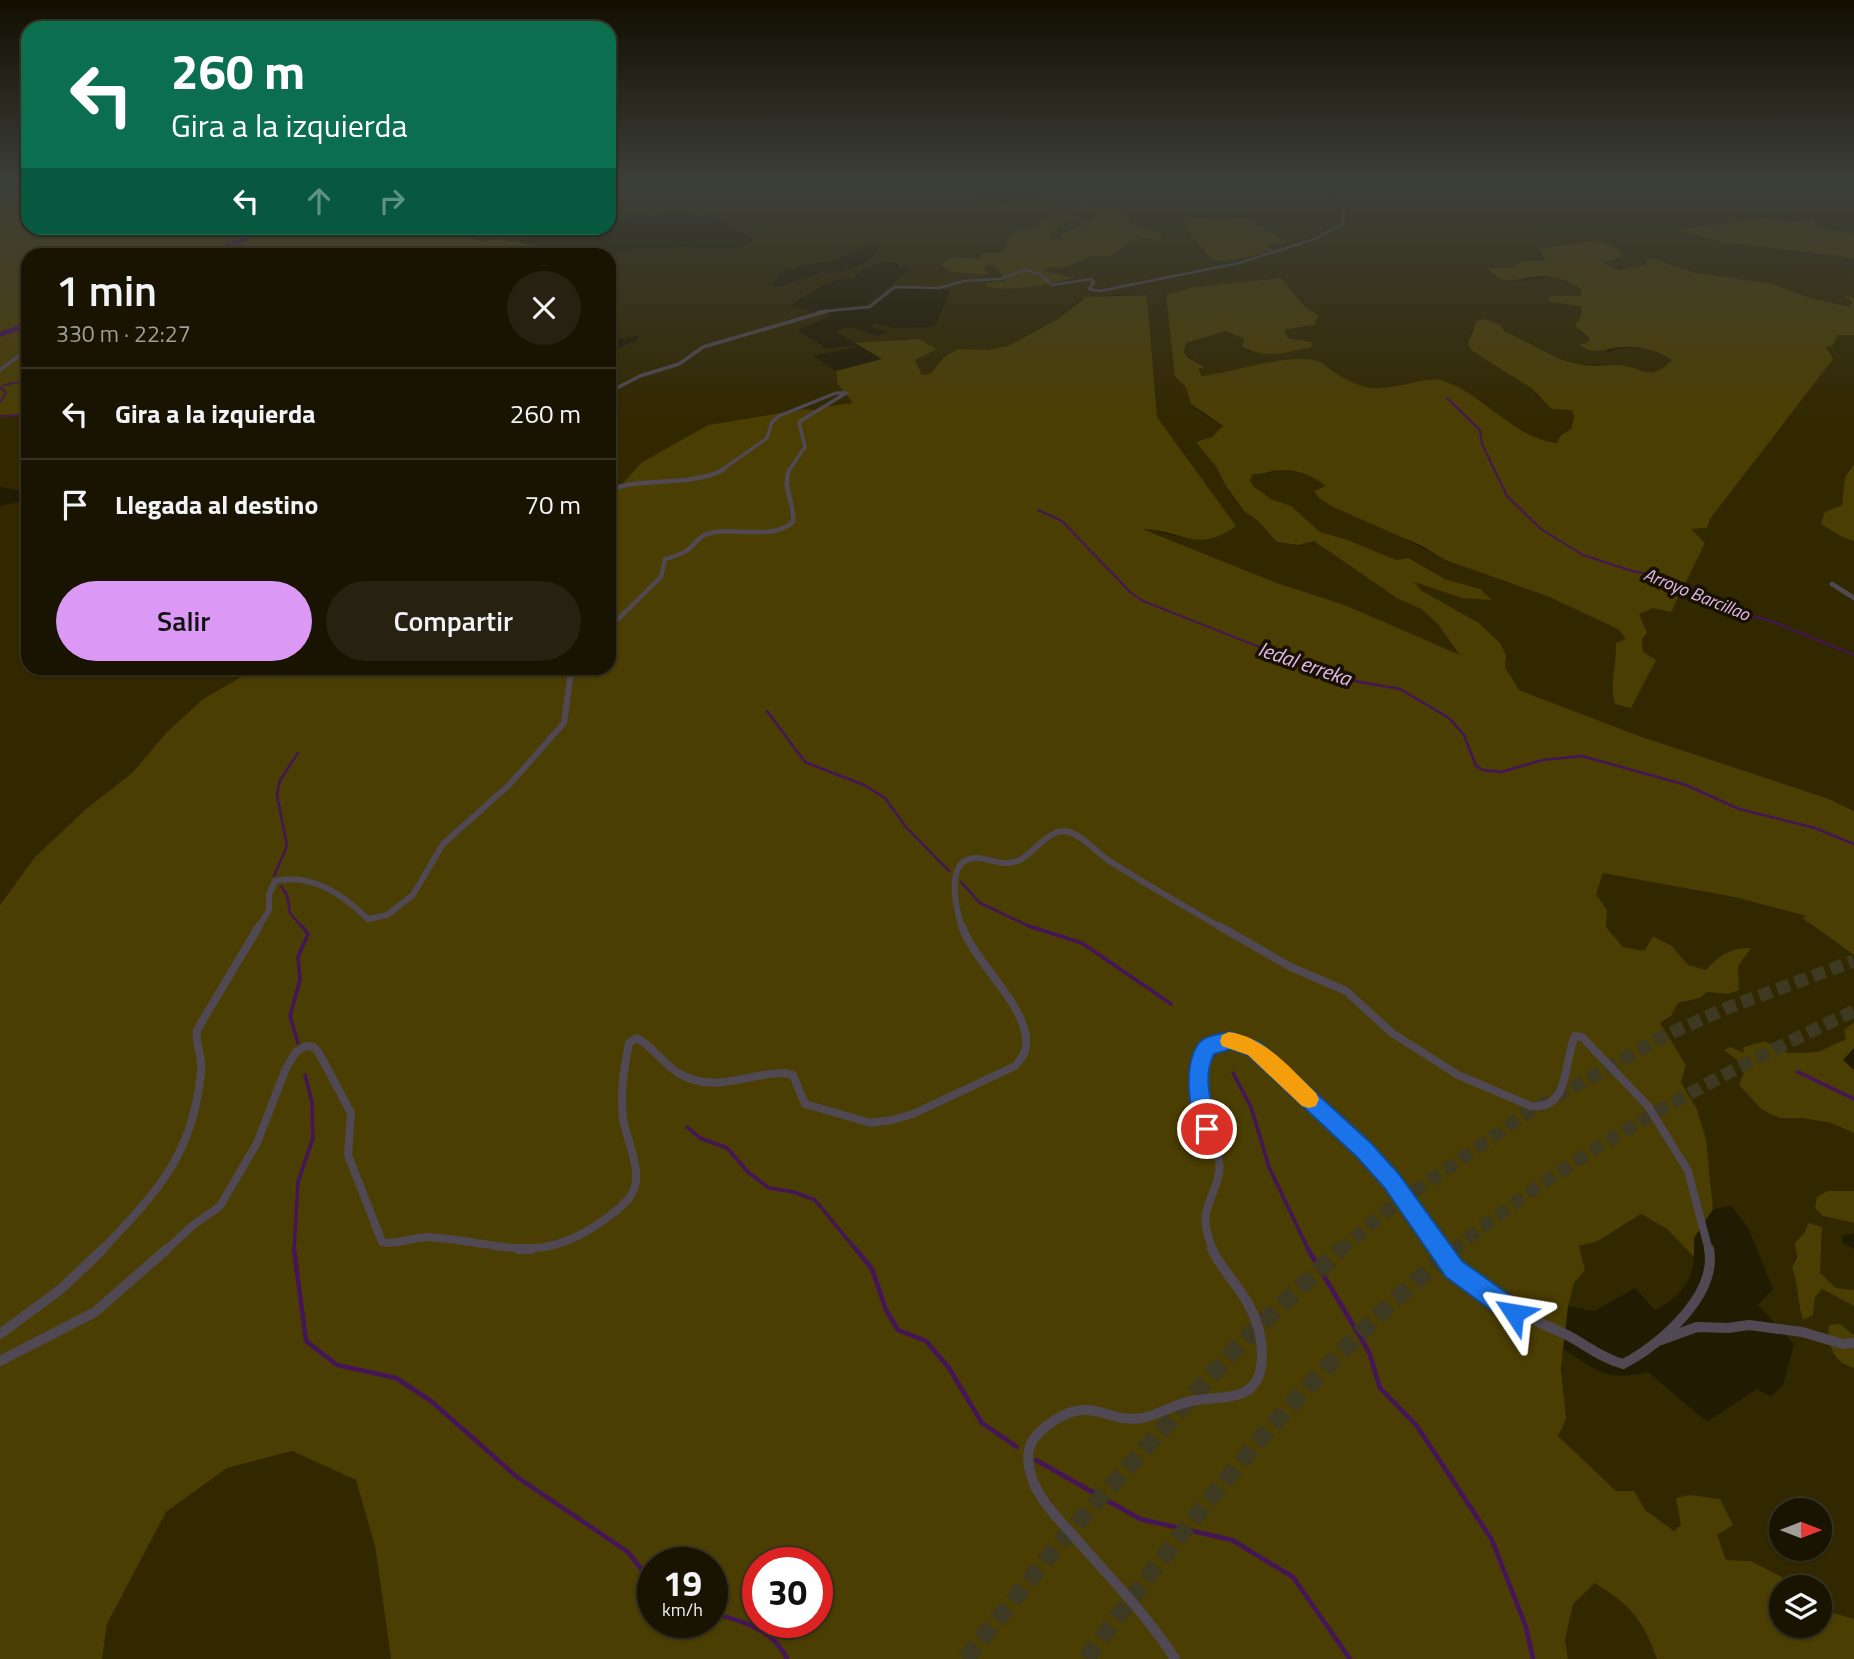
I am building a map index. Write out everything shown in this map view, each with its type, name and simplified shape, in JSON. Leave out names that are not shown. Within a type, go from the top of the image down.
[{"type":"street","points":[[616,388],[640,376],[679,364],[703,347],[823,311],[869,307],[895,287],[939,288],[964,282],[1000,279],[1026,270],[1040,274],[1052,285],[1091,279],[1094,282],[1089,289],[1098,291],[1197,275],[1238,263]]},
{"type":"street","points":[[0,370],[21,354]]},
{"type":"street","points":[[616,487],[632,481],[695,480],[718,472],[767,438],[772,422],[779,416],[836,393],[846,393],[799,422],[806,432],[807,441],[803,452],[787,472],[785,487],[795,513],[791,525],[771,532],[731,530],[704,534],[687,551],[665,559],[661,577],[616,621]]},
{"type":"street","points":[[1832,584],[1854,598]]},
{"type":"street","points":[[0,1335],[46,1303],[88,1267],[120,1234],[174,1167],[183,1150],[196,1096],[202,1058],[195,1041],[197,1030],[270,910],[269,895],[275,881],[293,878],[329,889],[368,919],[387,915],[400,906],[413,895],[443,844],[509,785],[564,723],[569,704],[571,675]]},
{"type":"street","points":[[0,1361],[95,1312],[114,1298],[192,1226],[220,1206],[257,1143],[286,1068],[296,1052],[306,1046],[314,1047],[319,1053],[351,1113],[348,1155],[382,1242],[402,1244],[425,1237],[538,1251],[563,1246],[588,1234],[633,1194],[636,1184],[623,1116],[623,1089],[629,1043],[637,1038],[677,1074],[693,1080],[730,1084],[774,1073],[787,1073],[793,1075],[805,1104],[871,1123],[914,1114],[1015,1066],[1026,1051],[1026,1039],[1005,993],[968,942],[954,894],[956,871],[964,861],[971,858],[1010,864],[1030,853],[1053,834],[1065,831],[1077,834],[1106,859],[1197,914],[1291,967],[1334,984],[1416,1050],[1458,1075],[1505,1097],[1531,1106],[1550,1104],[1561,1093],[1569,1046],[1575,1036],[1590,1042],[1648,1106],[1688,1171],[1710,1254],[1704,1288],[1692,1307],[1645,1353],[1623,1364],[1609,1360],[1566,1335],[1514,1313],[1454,1269],[1409,1203],[1364,1150],[1255,1049],[1240,1042],[1216,1043],[1207,1048],[1198,1066],[1198,1080],[1207,1129],[1219,1162],[1219,1175],[1206,1213],[1206,1226],[1213,1253],[1248,1301],[1258,1324],[1261,1367],[1257,1379],[1252,1387],[1240,1396],[1190,1401],[1142,1418],[1118,1419],[1087,1410],[1069,1412],[1038,1431],[1029,1447],[1027,1459],[1034,1484],[1058,1518],[1160,1635],[1175,1659]]},
{"type":"street","points":[[1657,1342],[1697,1327],[1728,1328],[1749,1325],[1776,1328],[1843,1345],[1854,1343]]},
{"type":"shaded area","points":[[0,263],[21,263],[21,414],[0,418]]},
{"type":"shaded area","points":[[616,263],[815,263],[782,271],[771,285],[781,286],[823,272],[838,273],[863,263],[883,263],[867,267],[852,279],[828,283],[791,305],[814,313],[838,307],[867,305],[911,269],[899,267],[898,263],[950,263],[950,272],[973,273],[984,270],[985,266],[994,265],[1007,281],[987,283],[986,286],[1009,288],[1065,280],[1072,277],[1044,271],[1044,268],[1072,263],[1520,263],[1501,279],[1522,281],[1550,277],[1571,283],[1583,291],[1580,296],[1549,301],[1582,307],[1580,332],[1589,338],[1589,342],[1608,352],[1624,348],[1641,349],[1673,360],[1661,371],[1651,373],[1620,365],[1579,364],[1550,355],[1504,331],[1473,328],[1468,342],[1531,388],[1537,396],[1572,410],[1574,417],[1571,429],[1560,436],[1557,443],[1528,434],[1456,386],[1441,380],[1382,388],[1369,387],[1346,379],[1320,362],[1306,359],[1277,361],[1202,376],[1198,369],[1203,367],[1184,352],[1186,343],[1226,331],[1244,339],[1242,346],[1249,351],[1300,339],[1288,338],[1284,330],[1316,324],[1315,312],[1303,305],[1284,285],[1250,282],[1195,287],[1175,376],[1186,388],[1191,404],[1224,427],[1212,437],[1197,442],[1217,468],[1225,486],[1245,512],[1258,521],[1277,542],[1298,545],[1314,541],[1397,597],[1421,609],[1438,624],[1462,656],[1345,605],[1277,583],[1137,526],[1171,535],[1202,539],[1226,534],[1189,461],[1157,417],[1147,295],[1121,294],[1082,299],[1055,320],[1008,346],[987,350],[957,349],[943,358],[930,374],[922,376],[915,360],[936,349],[905,338],[889,342],[855,343],[834,331],[851,327],[877,336],[888,332],[870,326],[935,327],[950,290],[896,287],[871,309],[843,308],[798,330],[826,348],[860,346],[813,356],[836,371],[837,383],[854,403],[708,425],[616,494],[616,349],[637,340],[638,336],[616,338]]},
{"type":"shaded area","points":[[1074,263],[1066,267],[1044,268],[1044,271],[1074,278],[1029,287],[994,288],[986,286],[987,283],[1006,281],[994,265],[985,266],[984,270],[990,272],[986,275],[950,272],[941,265]]},
{"type":"shaded area","points":[[1519,263],[1603,263],[1620,270],[1646,263],[1668,263],[1692,272],[1772,284],[1814,299],[1851,307],[1851,302],[1844,296],[1854,297],[1854,335],[1838,335],[1833,345],[1826,347],[1833,359],[1710,519],[1707,528],[1691,529],[1705,543],[1671,612],[1653,608],[1639,614],[1647,633],[1642,639],[1643,652],[1656,660],[1631,708],[1615,704],[1613,696],[1616,643],[1626,639],[1618,629],[1547,596],[1445,560],[1422,546],[1333,507],[1314,491],[1326,486],[1306,474],[1278,470],[1253,474],[1250,480],[1253,486],[1271,499],[1291,506],[1320,532],[1396,560],[1409,558],[1445,579],[1480,589],[1492,600],[1462,598],[1414,582],[1422,591],[1479,623],[1501,644],[1506,656],[1505,667],[1519,690],[1639,736],[1829,799],[1854,811],[1854,955],[1802,918],[1807,916],[1734,897],[1603,873],[1596,894],[1607,910],[1606,927],[1623,947],[1644,951],[1653,936],[1672,946],[1688,965],[1706,970],[1726,953],[1751,948],[1738,966],[1739,990],[1728,994],[1707,992],[1700,998],[1678,1003],[1671,1016],[1660,1023],[1686,1065],[1681,1082],[1697,1109],[1706,1140],[1713,1209],[1694,1238],[1694,1257],[1667,1229],[1641,1214],[1598,1241],[1579,1246],[1585,1270],[1574,1283],[1568,1306],[1561,1368],[1566,1419],[1558,1436],[1616,1491],[1634,1491],[1645,1510],[1674,1531],[1681,1525],[1676,1498],[1690,1495],[1720,1499],[1733,1525],[1717,1535],[1726,1560],[1751,1561],[1778,1575],[1769,1575],[1769,1638],[1832,1638],[1832,1611],[1854,1619],[1854,1659],[1657,1659],[1634,1614],[1595,1583],[1573,1604],[1565,1640],[1568,1659],[391,1659],[375,1546],[356,1480],[292,1451],[227,1468],[166,1512],[107,1624],[102,1659],[0,1659],[0,905],[35,857],[86,809],[132,773],[167,732],[203,699],[245,675],[616,675],[616,491],[641,463],[708,425],[853,403],[837,383],[836,371],[882,359],[855,343],[918,339],[937,349],[915,360],[922,375],[930,374],[943,358],[957,349],[987,350],[1008,346],[1056,320],[1086,297],[1147,295],[1157,417],[1236,526],[1210,539],[1199,540],[1143,529],[1277,583],[1345,605],[1460,655],[1438,624],[1421,609],[1397,598],[1314,541],[1298,545],[1277,542],[1258,521],[1245,512],[1225,485],[1217,468],[1196,442],[1212,437],[1223,426],[1191,404],[1186,388],[1175,376],[1166,295],[1195,287],[1281,278],[1303,305],[1319,316],[1315,321],[1317,324],[1284,330],[1288,338],[1311,342],[1312,347],[1294,351],[1259,353],[1242,346],[1244,339],[1226,331],[1186,343],[1184,352],[1204,367],[1198,369],[1202,376],[1277,361],[1306,359],[1320,362],[1346,379],[1368,387],[1381,388],[1441,380],[1470,394],[1527,434],[1557,443],[1560,436],[1571,429],[1574,417],[1572,410],[1552,409],[1531,388],[1471,350],[1468,342],[1477,321],[1484,319],[1501,325],[1504,331],[1541,350],[1579,364],[1618,365],[1652,372],[1658,371],[1672,360],[1636,347],[1596,351],[1579,345],[1589,342],[1589,338],[1575,326],[1581,317],[1582,307],[1549,301],[1549,296],[1580,296],[1582,290],[1552,277],[1500,279],[1489,268],[1512,268]]},
{"type":"shaded area","points":[[1603,263],[1647,263],[1636,268]]},
{"type":"shaded area","points":[[1668,263],[1854,263],[1854,297],[1846,296],[1852,307],[1814,299],[1772,284],[1692,272]]},
{"type":"shaded area","points":[[1838,335],[1854,335],[1854,464],[1845,477],[1842,505],[1825,512],[1844,538],[1854,541],[1854,811],[1829,799],[1639,736],[1518,690],[1505,666],[1506,656],[1501,644],[1479,623],[1422,591],[1412,581],[1462,598],[1480,589],[1445,579],[1410,558],[1396,561],[1345,539],[1320,532],[1291,506],[1271,499],[1253,486],[1250,480],[1252,474],[1280,470],[1305,474],[1327,486],[1314,491],[1445,560],[1547,596],[1618,629],[1627,639],[1616,644],[1617,660],[1614,670],[1643,652],[1639,614],[1676,584],[1705,543],[1690,529],[1707,528],[1710,519],[1832,359],[1825,347],[1833,345]]},
{"type":"shaded area","points":[[21,414],[21,491],[0,487],[0,418]]},
{"type":"shaded area","points":[[1854,464],[1854,541],[1821,524],[1825,512],[1842,505],[1845,477]]},
{"type":"shaded area","points":[[21,502],[21,675],[245,675],[203,699],[167,732],[132,773],[86,809],[35,857],[0,905],[0,506]]},
{"type":"shaded area","points":[[1603,872],[1734,897],[1809,916],[1808,923],[1854,955],[1854,1022],[1850,1024],[1846,1039],[1818,1052],[1788,1053],[1765,1041],[1743,1053],[1725,1050],[1746,1067],[1739,1085],[1762,1110],[1780,1118],[1802,1118],[1831,1123],[1854,1133],[1854,1191],[1826,1191],[1823,1216],[1854,1223],[1854,1233],[1842,1236],[1843,1243],[1854,1249],[1854,1290],[1836,1288],[1820,1273],[1819,1256],[1823,1240],[1807,1223],[1792,1267],[1800,1287],[1799,1308],[1813,1315],[1815,1297],[1822,1289],[1854,1306],[1854,1335],[1843,1365],[1854,1368],[1854,1619],[1832,1611],[1832,1575],[1778,1575],[1751,1561],[1726,1560],[1716,1535],[1681,1525],[1674,1531],[1644,1510],[1634,1491],[1616,1491],[1557,1436],[1564,1414],[1563,1349],[1612,1375],[1648,1372],[1707,1422],[1757,1389],[1771,1397],[1783,1385],[1794,1344],[1758,1305],[1773,1289],[1748,1227],[1731,1206],[1713,1209],[1697,1109],[1681,1081],[1686,1065],[1659,1023],[1671,1016],[1678,1003],[1700,998],[1707,992],[1728,994],[1737,981],[1738,966],[1707,971],[1688,965],[1672,946],[1653,936],[1644,951],[1623,947],[1606,927],[1607,910],[1596,894]]},
{"type":"shaded area","points":[[1854,1022],[1854,1048],[1843,1060],[1854,1070],[1854,1133],[1831,1123],[1802,1118],[1780,1118],[1762,1110],[1739,1085],[1746,1067],[1724,1050],[1731,1047],[1743,1053],[1744,1047],[1765,1041],[1788,1053],[1818,1052],[1846,1039],[1844,1030]]},
{"type":"shaded area","points":[[1827,1191],[1854,1191],[1854,1223],[1823,1216],[1815,1208],[1817,1197]]},
{"type":"shaded area","points":[[1641,1214],[1667,1229],[1694,1257],[1691,1275],[1683,1289],[1655,1310],[1635,1288],[1594,1311],[1568,1306],[1574,1283],[1585,1270],[1579,1246],[1598,1241]]},
{"type":"shaded area","points":[[1808,1223],[1822,1227],[1820,1273],[1836,1288],[1854,1290],[1854,1306],[1822,1289],[1815,1297],[1813,1315],[1803,1320],[1792,1267],[1797,1257],[1795,1243]]},
{"type":"shaded area","points":[[1840,1324],[1854,1335],[1854,1368],[1841,1362],[1831,1346],[1829,1325]]},
{"type":"shaded area","points":[[292,1451],[356,1480],[375,1546],[391,1659],[102,1659],[107,1624],[166,1512],[227,1468]]},
{"type":"shaded area","points":[[1595,1583],[1634,1614],[1657,1659],[1568,1659],[1565,1640],[1573,1603]]},
{"type":"waterway","points":[[0,335],[21,327]]},
{"type":"waterway","points":[[4,385],[21,381]]},
{"type":"waterway","points":[[0,387],[6,393],[0,402]]},
{"type":"waterway","name":"Arroyo Barcillao","points":[[1447,398],[1480,430],[1482,444],[1507,496],[1541,529],[1583,555],[1632,571],[1665,577],[1706,593],[1744,614],[1771,621],[1854,655]]},
{"type":"waterway","points":[[0,416],[21,415]]},
{"type":"waterway","name":"Iedal erreka","points":[[1038,510],[1062,521],[1131,593],[1143,601],[1321,672]]},
{"type":"waterway","name":"Iedal erreka","points":[[1321,672],[1337,678],[1400,689],[1449,718],[1464,735],[1476,766],[1483,770],[1501,772],[1543,760],[1582,756],[1686,785],[1739,809],[1815,828],[1854,844]]},
{"type":"waterway","points":[[767,711],[805,762],[864,785],[885,798],[906,827],[949,871]]},
{"type":"waterway","points":[[274,876],[287,846],[277,795],[280,780],[298,753]]},
{"type":"waterway","points":[[961,882],[980,903],[1033,928]]},
{"type":"waterway","points":[[281,886],[287,895],[290,913],[303,928]]},
{"type":"waterway","points":[[298,1043],[290,1016],[300,980],[298,957],[308,934],[302,926]]},
{"type":"waterway","points":[[1029,926],[1082,943],[1171,1004]]},
{"type":"waterway","points":[[1798,1072],[1854,1099]]},
{"type":"waterway","points":[[1233,1073],[1251,1107],[1269,1167],[1308,1249]]},
{"type":"waterway","points":[[294,1250],[298,1182],[313,1138],[312,1102],[305,1075]]},
{"type":"waterway","points":[[687,1127],[700,1138],[727,1148],[748,1172],[769,1188],[794,1192],[815,1200],[857,1251]]},
{"type":"waterway","points":[[856,1249],[872,1269],[886,1310],[898,1330],[926,1341],[949,1368],[982,1423],[1017,1447]]},
{"type":"waterway","points":[[1308,1249],[1369,1352],[1380,1388],[1417,1426],[1492,1540],[1526,1627],[1533,1659]]},
{"type":"waterway","points":[[294,1250],[306,1341],[337,1365],[396,1378],[431,1401],[517,1477],[628,1552],[637,1564]]},
{"type":"waterway","points":[[1036,1460],[1140,1519],[1232,1540],[1293,1577],[1350,1659]]},
{"type":"waterway","points":[[728,1618],[765,1633],[774,1640],[787,1659]]},
{"type":"tunnel","points":[[1339,1251],[1389,1209],[1530,1111],[1664,1036],[1727,1008],[1854,961]]},
{"type":"tunnel","points":[[1452,1251],[1498,1215],[1595,1149],[1748,1062],[1854,1011]]},
{"type":"tunnel","points":[[965,1659],[1068,1533],[1240,1344],[1341,1249]]},
{"type":"tunnel","points":[[1086,1659],[1169,1549],[1303,1391],[1402,1294],[1454,1249]]},
{"type":"slow traffic","points":[[1229,1041],[1240,1042],[1255,1049],[1309,1099]]},
{"type":"route","points":[[1207,1129],[1198,1066],[1207,1048],[1231,1040],[1255,1049],[1364,1150],[1409,1203],[1454,1269],[1464,1279],[1514,1313]]}]
